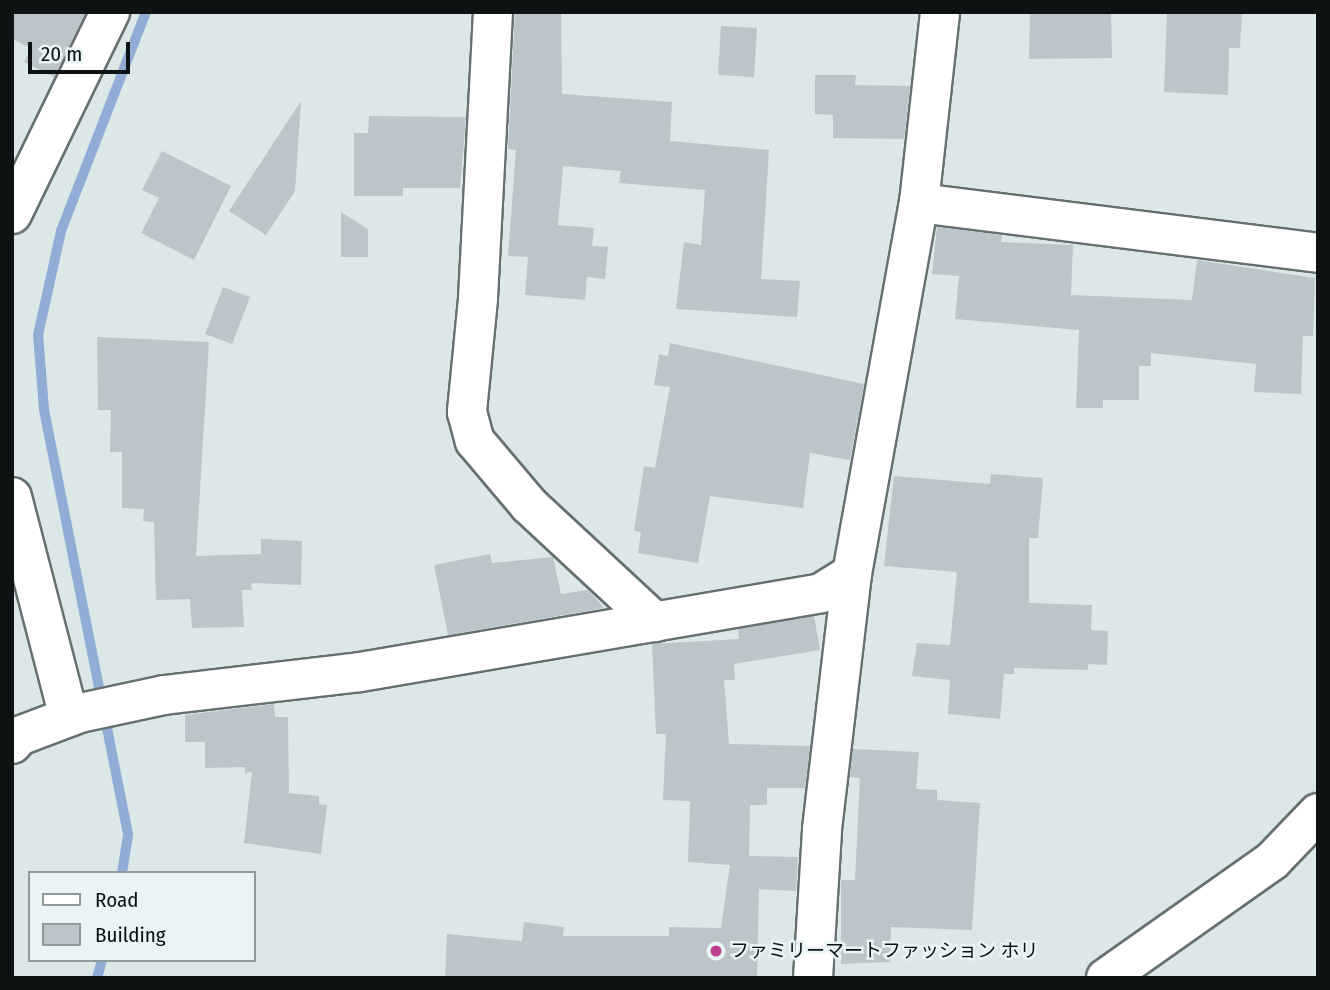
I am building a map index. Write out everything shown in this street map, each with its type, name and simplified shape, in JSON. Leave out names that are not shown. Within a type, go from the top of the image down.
[{"type":"street","points":[[12,214],[110,12]]},
{"type":"street","points":[[493,12],[479,285],[467,412],[472,432],[475,441],[529,505],[655,622]]},
{"type":"street","points":[[813,978],[822,829],[852,574],[919,203],[940,12]]},
{"type":"street","points":[[919,203],[1318,253]]},
{"type":"street","points":[[12,496],[75,715]]},
{"type":"street","points":[[12,744],[19,736],[75,715],[164,695],[360,672],[821,593],[852,574]]},
{"type":"street","points":[[1106,978],[1273,860],[1318,813]]},
{"type":"building","points":[[12,12],[86,12],[54,77],[24,62],[31,48],[12,39]]},
{"type":"building","points":[[515,12],[561,12],[562,94],[672,102],[670,141],[769,150],[761,279],[800,281],[797,317],[676,309],[684,242],[701,245],[705,190],[619,183],[621,171],[563,166],[558,225],[594,228],[592,246],[608,247],[605,279],[587,277],[585,300],[525,295],[528,257],[508,256],[516,150],[508,149]]},
{"type":"building","points":[[1030,12],[1111,12],[1112,58],[1029,59]]},
{"type":"building","points":[[1167,12],[1242,12],[1240,48],[1229,48],[1228,95],[1164,92]]},
{"type":"building","points":[[721,26],[757,28],[754,77],[718,75]]},
{"type":"building","points":[[815,75],[856,75],[855,85],[910,86],[904,139],[833,138],[833,115],[815,114]]},
{"type":"building","points":[[301,101],[295,191],[266,235],[229,211]]},
{"type":"building","points":[[369,116],[466,117],[460,188],[403,188],[403,196],[354,196],[354,133],[368,133]]},
{"type":"building","points":[[162,151],[231,186],[194,260],[141,233],[159,198],[142,190]]},
{"type":"building","points":[[341,212],[368,229],[368,257],[341,257]]},
{"type":"building","points":[[937,227],[1002,235],[1001,242],[1073,245],[1071,295],[1192,300],[1197,260],[1315,278],[1313,336],[1303,336],[1301,394],[1254,392],[1256,364],[1151,353],[1151,366],[1139,366],[1139,400],[1103,400],[1103,408],[1076,408],[1079,330],[955,319],[959,276],[932,274]]},
{"type":"building","points":[[223,287],[250,297],[232,344],[205,334]]},
{"type":"building","points":[[97,337],[209,342],[196,556],[261,554],[261,539],[302,541],[301,585],[251,583],[252,590],[242,590],[244,627],[192,628],[190,599],[156,600],[154,522],[143,521],[144,509],[122,508],[122,452],[110,452],[111,410],[98,410]]},
{"type":"building","points":[[670,343],[864,384],[850,460],[810,453],[803,508],[710,496],[698,563],[638,553],[641,532],[634,531],[644,466],[655,468],[670,387],[654,385],[659,354],[668,356]]},
{"type":"building","points":[[991,474],[1043,478],[1038,538],[1029,538],[1029,603],[1092,605],[1091,630],[1108,631],[1107,665],[1088,664],[1088,670],[1014,668],[1014,674],[1004,674],[1000,719],[948,714],[950,680],[912,676],[917,643],[950,645],[957,572],[884,566],[894,476],[990,484]]},
{"type":"building","points":[[490,554],[492,563],[553,557],[561,594],[588,590],[604,608],[448,635],[434,565]]},
{"type":"building","points":[[814,616],[820,650],[734,664],[735,680],[724,680],[729,744],[810,746],[805,788],[767,788],[767,805],[750,805],[749,856],[798,857],[796,891],[759,889],[757,978],[445,978],[447,934],[522,941],[524,922],[564,927],[563,936],[669,936],[669,927],[721,928],[730,865],[688,862],[690,801],[663,800],[666,734],[656,734],[652,644],[739,639],[738,629]]},
{"type":"building","points":[[274,704],[275,717],[288,717],[289,793],[319,796],[319,804],[327,805],[321,854],[244,843],[252,772],[245,773],[245,767],[205,768],[205,742],[185,742],[185,715]]},
{"type":"building","points":[[853,749],[919,752],[916,789],[937,790],[937,800],[980,803],[972,930],[891,927],[890,962],[841,964],[841,880],[855,880],[860,778],[850,777]]},
{"type":"waterway","points":[[122,871],[128,834],[44,409],[38,335],[61,231],[146,12]]},
{"type":"waterway","points":[[97,978],[101,962]]},
{"type":"place","name":"ファミリーマートファッション ホリ","points":[[716,951]]}]
